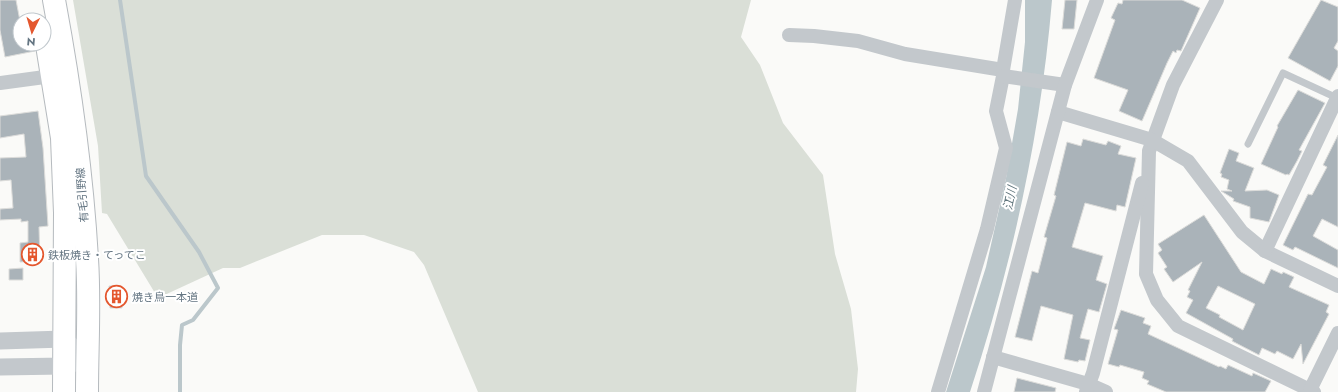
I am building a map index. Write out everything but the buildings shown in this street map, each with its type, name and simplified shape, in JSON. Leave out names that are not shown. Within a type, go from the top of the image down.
[{"type":"main road","points":[[40,0],[42,12]]},
{"type":"main road","name":"有毛引野線","points":[[54,0],[68,75],[80,164],[87,260],[87,392]]},
{"type":"main road","name":"有毛引野線","points":[[48,52],[62,138],[64,183],[64,392]]},
{"type":"street","points":[[938,392],[987,229],[1006,148],[996,111],[1015,0]]},
{"type":"street","points":[[984,392],[1065,84],[1097,0]]},
{"type":"street","points":[[1087,388],[1093,373],[1152,140],[1173,85],[1217,0]]},
{"type":"street","points":[[789,35],[858,41],[906,54],[1035,80],[1065,84]]},
{"type":"street","points":[[0,83],[52,76]]},
{"type":"street","points":[[1265,251],[1337,97]]},
{"type":"street","points":[[1058,112],[1152,140],[1188,161],[1242,232],[1265,251],[1338,286]]},
{"type":"street","points":[[1148,160],[1146,274],[1157,300],[1178,326],[1312,391],[1338,333]]},
{"type":"street","points":[[0,341],[64,339],[87,360]]},
{"type":"street","points":[[993,357],[1087,388],[1106,392]]},
{"type":"street","points":[[0,367],[64,366],[87,360]]},
{"type":"lane","points":[[1248,144],[1283,73],[1337,97]]},
{"type":"shaded area","points":[[73,0],[751,0],[741,37],[760,65],[783,123],[823,175],[835,254],[851,309],[858,369],[856,392],[478,392],[424,265],[414,252],[364,235],[322,235],[240,268],[223,268],[158,298],[107,214],[102,213],[98,146]]},
{"type":"water","name":"江川","points":[[1025,0],[1052,0],[1040,100],[1023,198],[999,296],[970,392],[946,392],[986,267],[1006,178],[1018,109],[1025,42]]},
{"type":"waterway","points":[[120,0],[146,176],[199,252],[218,288],[193,320],[182,325],[180,345],[180,392]]},
{"type":"place","name":"鉄板焼き・てってこ","points":[[32,255]]},
{"type":"place","name":"焼き鳥一本道","points":[[116,297]]}]
